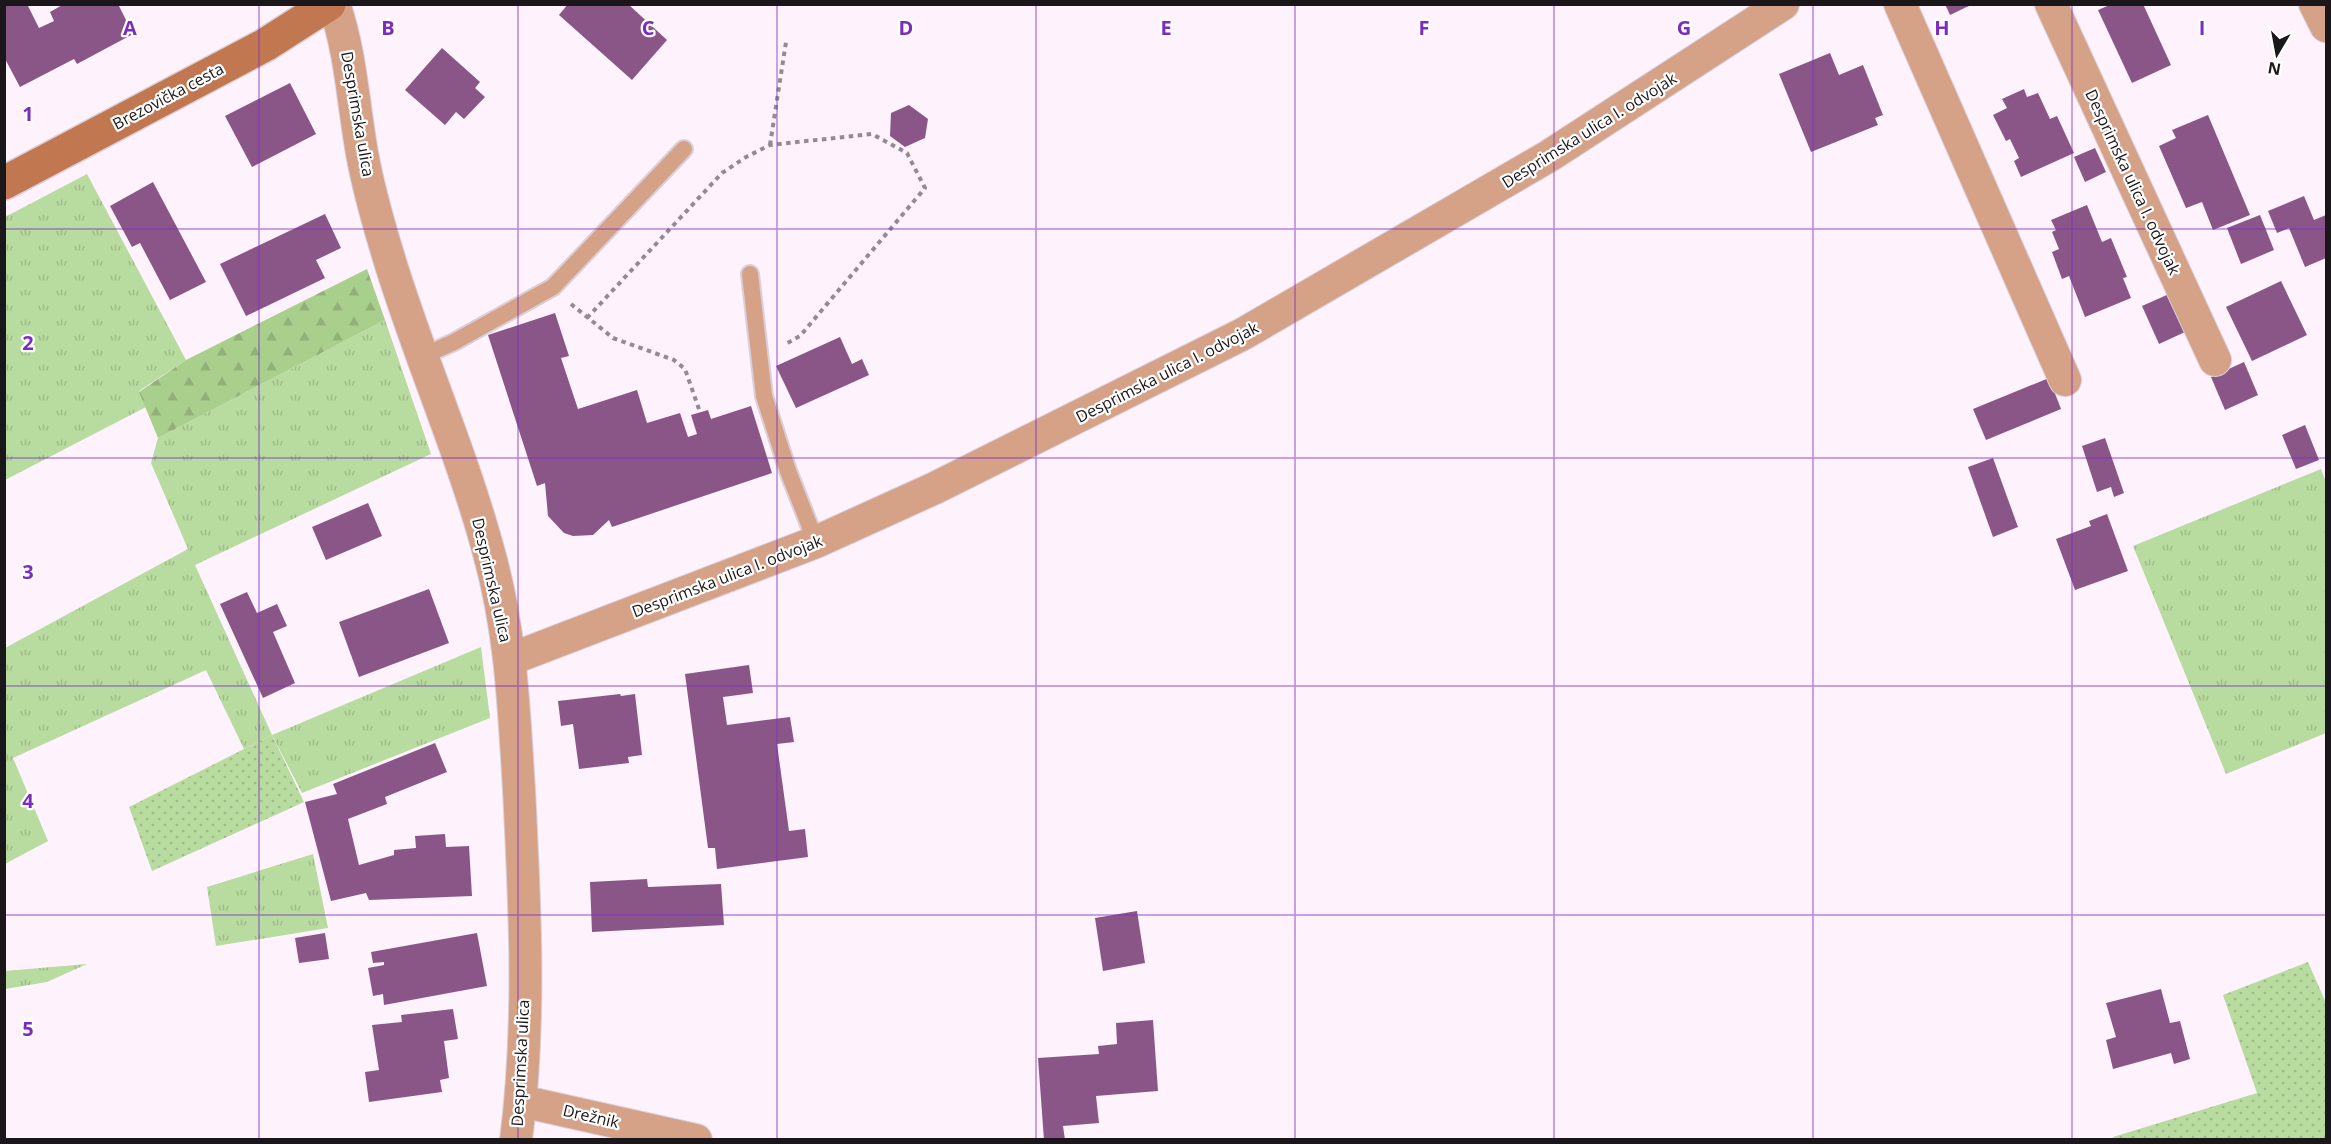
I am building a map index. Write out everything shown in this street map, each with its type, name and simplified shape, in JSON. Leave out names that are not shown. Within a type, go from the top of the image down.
[{"type":"main road","name":"Brezovička cesta","points":[[4,183],[265,45],[332,4]]},
{"type":"street","name":"Desprimska ulica","points":[[332,4],[345,38],[363,155],[388,255],[490,555],[511,659],[524,878],[525,1028],[521,1101],[516,1140]]},
{"type":"street","name":"Desprimska ulica I. odvojak","points":[[511,659],[816,542],[935,488],[1243,334],[1549,156],[1783,4]]},
{"type":"street","points":[[1900,4],[2065,380]]},
{"type":"street","name":"Desprimska ulica I. odvojak","points":[[2051,4],[2215,360]]},
{"type":"street","points":[[2315,4],[2326,27]]},
{"type":"street","name":"Drežnik","points":[[521,1101],[696,1140]]},
{"type":"lane","points":[[423,356],[473,332],[553,287],[684,148]]},
{"type":"lane","points":[[750,274],[765,396],[788,471],[816,542]]},
{"type":"path","points":[[770,145],[786,42]]},
{"type":"path","points":[[587,318],[722,173],[746,156],[770,145],[872,134],[907,153],[925,188],[800,336],[779,346],[759,348]]},
{"type":"path","points":[[553,287],[613,338],[674,360],[685,369],[700,412]]},
{"type":"green space","points":[[87,174],[186,360],[139,391],[146,407],[5,480],[5,217]]},
{"type":"green space","points":[[367,269],[385,320],[158,438],[139,392],[186,360]]},
{"type":"green space","points":[[385,320],[431,454],[195,565],[272,735],[244,749],[206,670],[13,758],[48,841],[5,864],[5,648],[188,549],[151,463],[158,438]]},
{"type":"green space","points":[[2321,469],[2326,482],[2326,733],[2226,774],[2133,546]]},
{"type":"green space","points":[[481,647],[490,718],[302,793],[272,735]]},
{"type":"green space","points":[[272,735],[304,802],[152,871],[129,807]]},
{"type":"green space","points":[[313,854],[328,928],[216,946],[207,887]]},
{"type":"green space","points":[[2308,962],[2326,1003],[2326,1139],[2114,1139],[2113,1137],[2257,1093],[2223,995]]},
{"type":"green space","points":[[87,964],[47,982],[5,989],[5,971]]},
{"type":"building","points":[[4,4],[27,4],[39,28],[54,21],[50,12],[64,4],[118,4],[133,34],[77,64],[74,59],[20,87],[4,57]]},
{"type":"building","points":[[568,4],[628,4],[667,40],[632,80],[559,15]]},
{"type":"building","points":[[1945,4],[1973,4],[1950,15]]},
{"type":"building","points":[[2112,4],[2143,4],[2171,65],[2132,83],[2098,10]]},
{"type":"building","points":[[442,48],[480,82],[475,88],[485,97],[464,119],[456,112],[445,125],[405,90]]},
{"type":"building","points":[[1830,53],[1839,75],[1863,65],[1883,115],[1875,118],[1878,125],[1811,152],[1779,74]]},
{"type":"building","points":[[290,83],[316,134],[252,167],[225,116]]},
{"type":"building","points":[[2024,89],[2027,97],[2038,93],[2050,119],[2057,116],[2074,153],[2021,177],[2014,161],[2019,158],[2010,139],[2006,141],[1993,115],[2007,108],[2002,99]]},
{"type":"building","points":[[909,105],[928,119],[925,138],[905,147],[890,136],[891,113]]},
{"type":"building","points":[[2208,115],[2250,215],[2213,230],[2202,202],[2186,208],[2159,146],[2176,138],[2172,130]]},
{"type":"building","points":[[2095,148],[2106,172],[2085,182],[2074,157]]},
{"type":"building","points":[[153,182],[206,282],[170,300],[140,243],[132,247],[110,206]]},
{"type":"building","points":[[2304,196],[2314,220],[2326,215],[2326,258],[2305,267],[2289,228],[2277,233],[2268,211]]},
{"type":"building","points":[[2087,205],[2102,242],[2111,238],[2127,277],[2123,278],[2131,298],[2085,317],[2069,276],[2062,279],[2052,252],[2059,249],[2052,232],[2056,230],[2051,220]]},
{"type":"building","points":[[325,214],[341,248],[316,260],[325,278],[246,316],[220,264]]},
{"type":"building","points":[[2260,215],[2274,250],[2241,264],[2227,228]]},
{"type":"building","points":[[2281,281],[2307,335],[2252,361],[2226,307]]},
{"type":"building","points":[[2169,294],[2185,332],[2159,344],[2142,306]]},
{"type":"building","points":[[555,313],[569,356],[561,358],[578,409],[637,390],[647,423],[680,413],[688,437],[697,434],[691,415],[708,410],[711,419],[751,406],[772,473],[612,527],[609,520],[593,535],[573,536],[564,533],[548,516],[545,483],[537,486],[488,335]]},
{"type":"building","points":[[840,337],[852,364],[862,359],[869,375],[796,408],[776,366]]},
{"type":"building","points":[[2244,362],[2258,395],[2225,410],[2211,377]]},
{"type":"building","points":[[2049,378],[2061,409],[1986,440],[1973,409]]},
{"type":"building","points":[[2305,425],[2319,460],[2296,469],[2282,435]]},
{"type":"building","points":[[2105,438],[2124,493],[2114,497],[2111,487],[2097,492],[2082,446]]},
{"type":"building","points":[[1993,458],[2018,527],[1993,537],[1968,467]]},
{"type":"building","points":[[368,503],[382,536],[326,560],[312,527]]},
{"type":"building","points":[[2107,514],[2128,571],[2075,590],[2056,539],[2091,526],[2089,521]]},
{"type":"building","points":[[429,589],[449,643],[359,677],[339,622]]},
{"type":"building","points":[[247,592],[257,613],[277,604],[287,626],[273,632],[295,683],[263,698],[220,604]]},
{"type":"building","points":[[749,665],[753,693],[723,697],[727,725],[790,717],[794,742],[777,744],[789,831],[805,829],[808,857],[717,869],[715,848],[708,848],[685,674]]},
{"type":"building","points":[[620,694],[621,696],[635,694],[642,755],[628,757],[629,763],[579,769],[573,724],[561,726],[558,701]]},
{"type":"building","points":[[435,743],[447,772],[385,797],[387,804],[348,819],[359,865],[394,855],[394,850],[416,848],[415,836],[445,834],[446,847],[469,846],[472,896],[369,900],[366,893],[331,901],[305,802],[337,794],[333,784]]},
{"type":"building","points":[[647,879],[648,887],[721,884],[724,925],[592,932],[590,882]]},
{"type":"building","points":[[1137,911],[1145,963],[1103,971],[1095,918]]},
{"type":"building","points":[[325,933],[329,959],[299,963],[295,938]]},
{"type":"building","points":[[477,933],[487,986],[384,1005],[383,994],[373,996],[368,968],[384,965],[384,962],[373,963],[371,952]]},
{"type":"building","points":[[2161,989],[2170,1023],[2180,1021],[2190,1059],[2174,1064],[2171,1053],[2113,1069],[2106,1040],[2116,1037],[2106,1003]]},
{"type":"building","points":[[453,1009],[458,1039],[444,1041],[449,1078],[440,1080],[442,1092],[369,1102],[365,1072],[379,1070],[372,1025],[402,1022],[401,1015]]},
{"type":"building","points":[[1153,1020],[1158,1091],[1096,1096],[1099,1123],[1063,1126],[1065,1140],[1044,1140],[1038,1058],[1099,1054],[1098,1046],[1117,1044],[1116,1023]]}]
